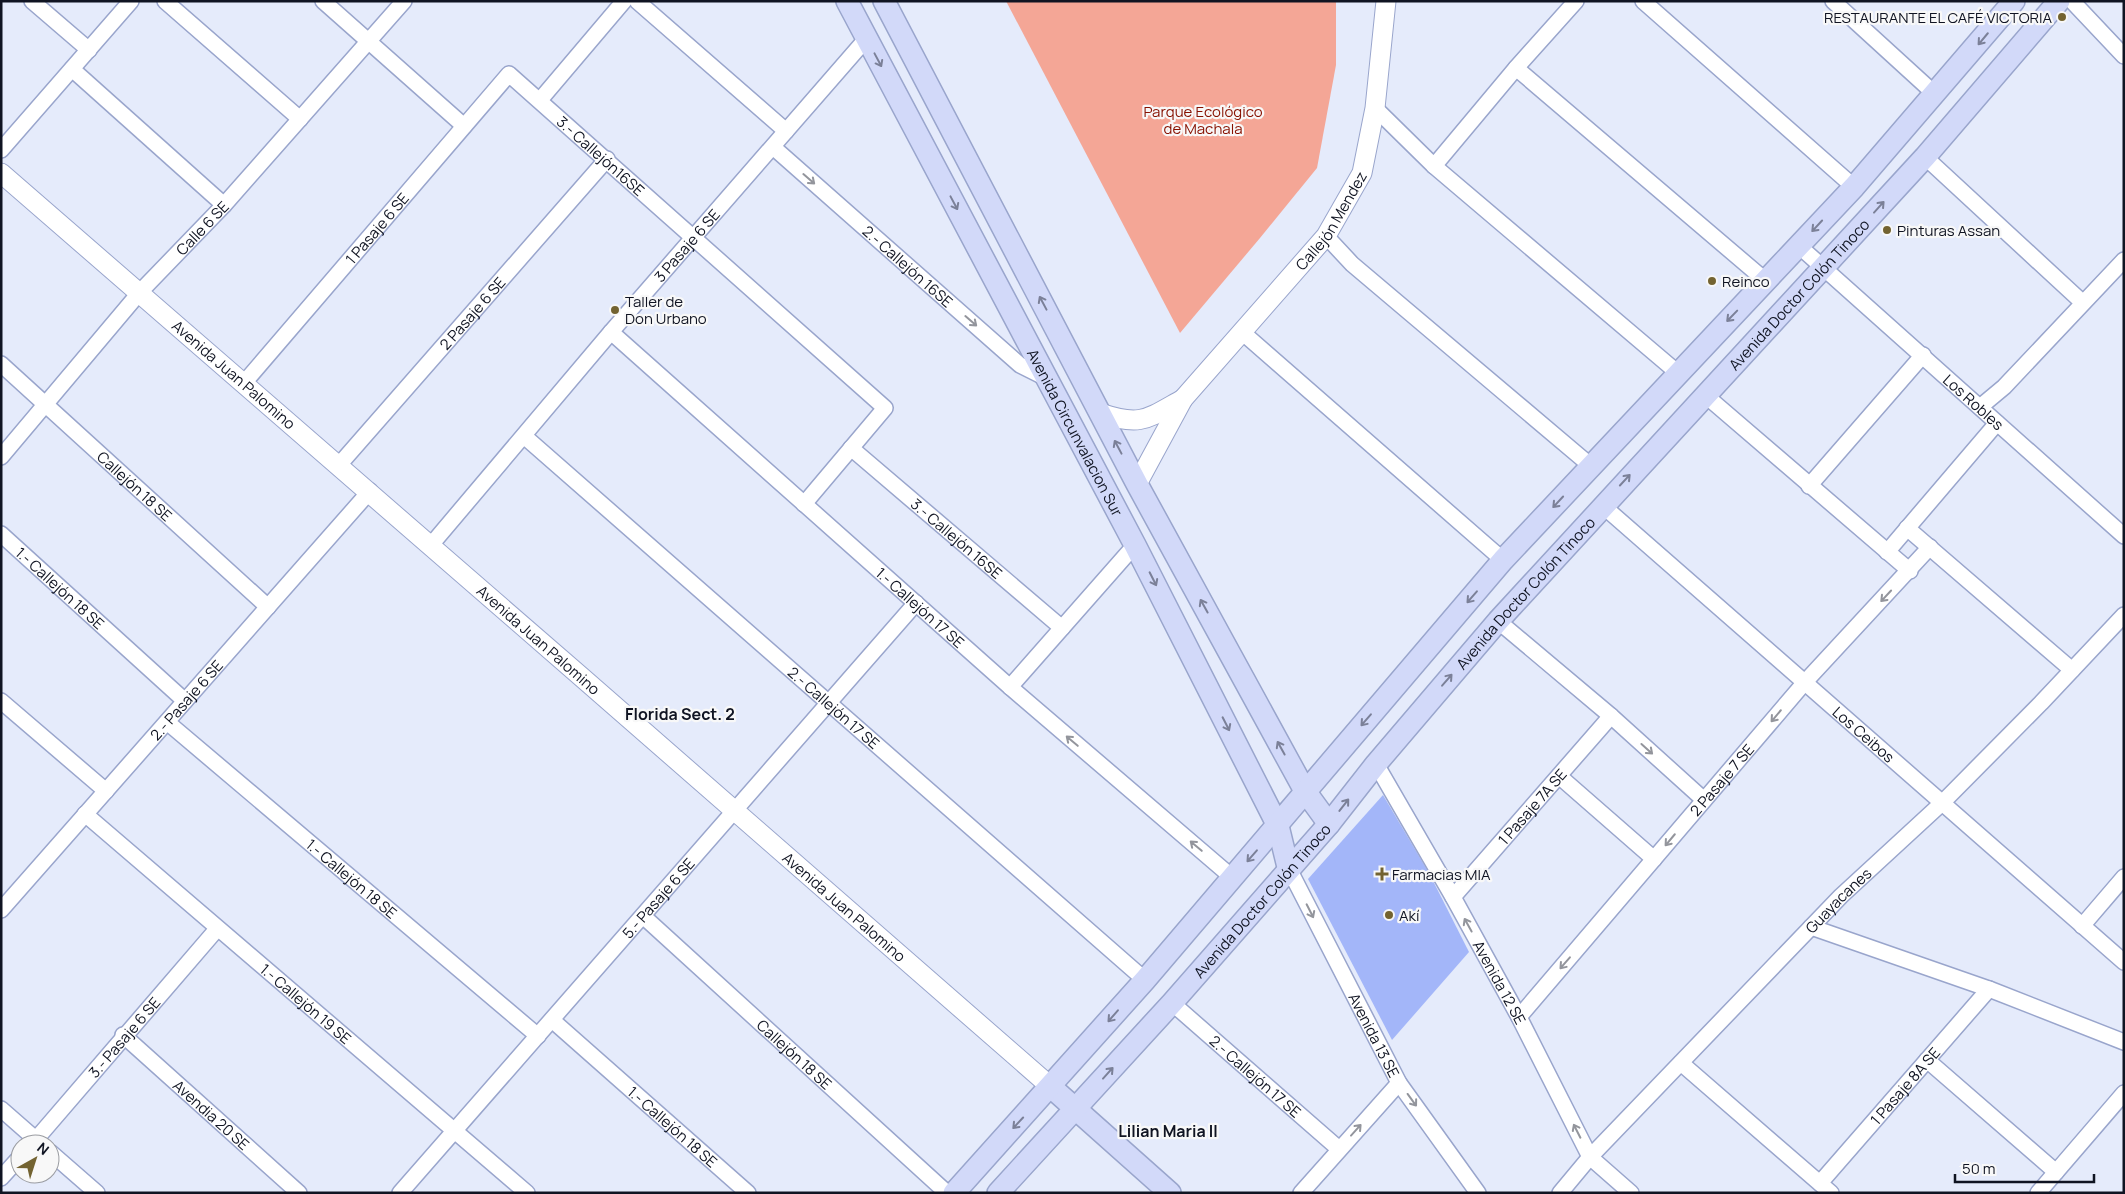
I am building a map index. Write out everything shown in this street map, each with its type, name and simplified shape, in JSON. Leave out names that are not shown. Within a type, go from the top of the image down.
[{"type":"main road","name":"Avenida Circunvalacion Sur","points":[[847,1],[1136,544],[1278,826],[1288,868]]},
{"type":"main road","name":"Avenida Circunvalacion Sur","points":[[884,1],[1138,484],[1305,791],[1329,824]]},
{"type":"main road","points":[[954,1193],[1052,1087],[1145,980],[1503,560],[1854,187],[1936,95],[2014,1]]},
{"type":"main road","name":"Avenida Doctor Colón Tinoco","points":[[998,1193],[1172,1003],[1288,868],[1329,824],[1376,764],[1498,621],[1602,505],[1925,157],[2059,1]]},
{"type":"main road","points":[[1052,387],[1082,379]]},
{"type":"main road","name":"Avenida Juan Palomino","points":[[1052,1087],[1170,1193]]},
{"type":"street","points":[[32,1],[88,50]]},
{"type":"street","points":[[1,150],[131,1]]},
{"type":"street","points":[[165,1],[300,120]]},
{"type":"street","points":[[323,1],[367,43],[464,126]]},
{"type":"street","name":"Calle 6 SE","points":[[1,457],[47,405],[140,292],[224,205],[404,1]]},
{"type":"street","points":[[540,100],[624,1]]},
{"type":"street","points":[[636,1],[786,131]]},
{"type":"street","points":[[1434,166],[1516,68],[1576,1]]},
{"type":"street","points":[[1643,1],[1854,187]]},
{"type":"street","points":[[1833,1],[1936,95]]},
{"type":"street","points":[[2072,1],[2124,56]]},
{"type":"street","name":"Callejón Mendez","points":[[1138,484],[1183,399],[1326,236],[1362,173],[1375,108],[1387,2]]},
{"type":"street","name":"3 Pasaje 6 SE","points":[[431,545],[611,332],[866,38]]},
{"type":"street","points":[[1516,68],[1766,281]]},
{"type":"street","points":[[72,69],[224,205]]},
{"type":"street","name":"3.- Callejón16SE","points":[[509,74],[607,159],[693,238]]},
{"type":"street","name":"1 Pasaje 6 SE","points":[[244,383],[509,74]]},
{"type":"street","points":[[1375,108],[1434,166],[1678,373]]},
{"type":"street","name":"2.- Callejón 16SE","points":[[772,147],[1020,364],[1052,387]]},
{"type":"street","points":[[1925,157],[2082,302]]},
{"type":"street","name":"2 Pasaje 6 SE","points":[[339,465],[607,159]]},
{"type":"street","name":"Avenida Juan Palomino","points":[[1,172],[370,491],[734,812],[1052,1087]]},
{"type":"street","points":[[1326,236],[1352,264],[1591,466]]},
{"type":"street","points":[[693,238],[885,408],[804,504]]},
{"type":"street","name":"Los Robles","points":[[1799,246],[2124,536]]},
{"type":"street","points":[[1980,407],[2004,387],[2082,302],[2124,260]]},
{"type":"street","name":"1.- Callejón 17 SE","points":[[611,332],[1010,688],[1233,878]]},
{"type":"street","points":[[1242,332],[1503,560]]},
{"type":"street","points":[[1809,486],[1922,355]]},
{"type":"street","name":"Callejón 18 SE","points":[[1,364],[268,607]]},
{"type":"street","points":[[1705,395],[1910,571]]},
{"type":"street","name":"Callejón Mendez","points":[[1100,413],[1134,422],[1152,416],[1183,399]]},
{"type":"street","points":[[1887,552],[1997,423]]},
{"type":"street","name":"2.- Callejón 17 SE","points":[[524,436],[1145,980]]},
{"type":"street","name":"3.- Callejón 16SE","points":[[852,448],[1062,628]]},
{"type":"street","name":"2.- Pasaje 6 SE","points":[[5,899],[106,791],[370,491]]},
{"type":"street","name":"Los Ceibos","points":[[1602,505],[2124,962]]},
{"type":"street","points":[[1907,528],[2072,670]]},
{"type":"street","name":"1.- Callejón 18 SE","points":[[1,534],[185,701]]},
{"type":"street","points":[[1010,688],[1136,544]]},
{"type":"street","name":"2 Pasaje 7 SE","points":[[1518,1017],[1805,682],[1910,571],[1930,547]]},
{"type":"street","name":"5.- Pasaje 6 SE","points":[[400,1193],[916,603]]},
{"type":"street","name":"Guayacanes","points":[[1560,1193],[1590,1157],[1841,896],[1942,803],[2124,615]]},
{"type":"street","points":[[1498,621],[1611,716],[1704,800]]},
{"type":"street","points":[[1,701],[106,791]]},
{"type":"street","name":"1 Pasaje 7A SE","points":[[1453,897],[1611,716]]},
{"type":"street","name":"1.- Callejón 18 SE","points":[[167,722],[538,1036]]},
{"type":"street","name":"Avenida 12 SE","points":[[1376,764],[1453,897],[1518,1017],[1590,1157],[1631,1193]]},
{"type":"street","points":[[1559,776],[1654,859]]},
{"type":"street","name":"1.- Callejón 19 SE","points":[[85,814],[527,1193]]},
{"type":"street","name":"Avenida 13 SE","points":[[1288,868],[1399,1083],[1478,1193]]},
{"type":"street","points":[[2082,926],[2124,877]]},
{"type":"street","name":"Callejón 18 SE","points":[[643,916],[947,1193]]},
{"type":"street","points":[[1811,927],[1989,989],[2124,1042]]},
{"type":"street","name":"3.- Pasaje 6 SE","points":[[43,1134],[124,1035],[217,929]]},
{"type":"street","name":"1 Pasaje 8A SE","points":[[1826,1188],[1927,1060],[1989,989]]},
{"type":"street","name":"2.- Callejón 17 SE","points":[[1172,1003],[1339,1149]]},
{"type":"street","name":"1.- Callejón 18 SE","points":[[552,1020],[748,1193]]},
{"type":"street","name":"Avendia 20 SE","points":[[124,1035],[299,1193]]},
{"type":"street","points":[[1927,1060],[2056,1172]]},
{"type":"street","points":[[1681,1063],[1826,1188]]},
{"type":"street","points":[[1301,1193],[1399,1083]]},
{"type":"street","points":[[2038,1193],[2124,1093]]},
{"type":"street","points":[[1,1109],[28,1134]]},
{"type":"street","points":[[60,1161],[97,1193]]},
{"type":"street","points":[[1,1178],[10,1168]]},
{"type":"green space","name":"Parque Ecológico de Machala","points":[[1006,1],[1336,1],[1336,65],[1317,168],[1180,333]]},
{"type":"building","name":"Akí","points":[[1383,795],[1429,873],[1469,952],[1392,1040],[1308,879]]},
{"type":"place","name":"RESTAURANTE EL CAFÉ VICTORIA","points":[[2062,17]]},
{"type":"place","name":"Pinturas Assan","points":[[1887,230]]},
{"type":"place","name":"Reinco","points":[[1712,281]]},
{"type":"place","name":"Taller de Don Urbano","points":[[615,310]]},
{"type":"place","name":"Farmacias MIA","points":[[1382,874]]},
{"type":"place","name":"Akí","points":[[1389,915]]},
{"type":"district","name":"Florida Sect. 2","points":[[680,714]]},
{"type":"district","name":"Lilian Maria II","points":[[1168,1131]]}]
